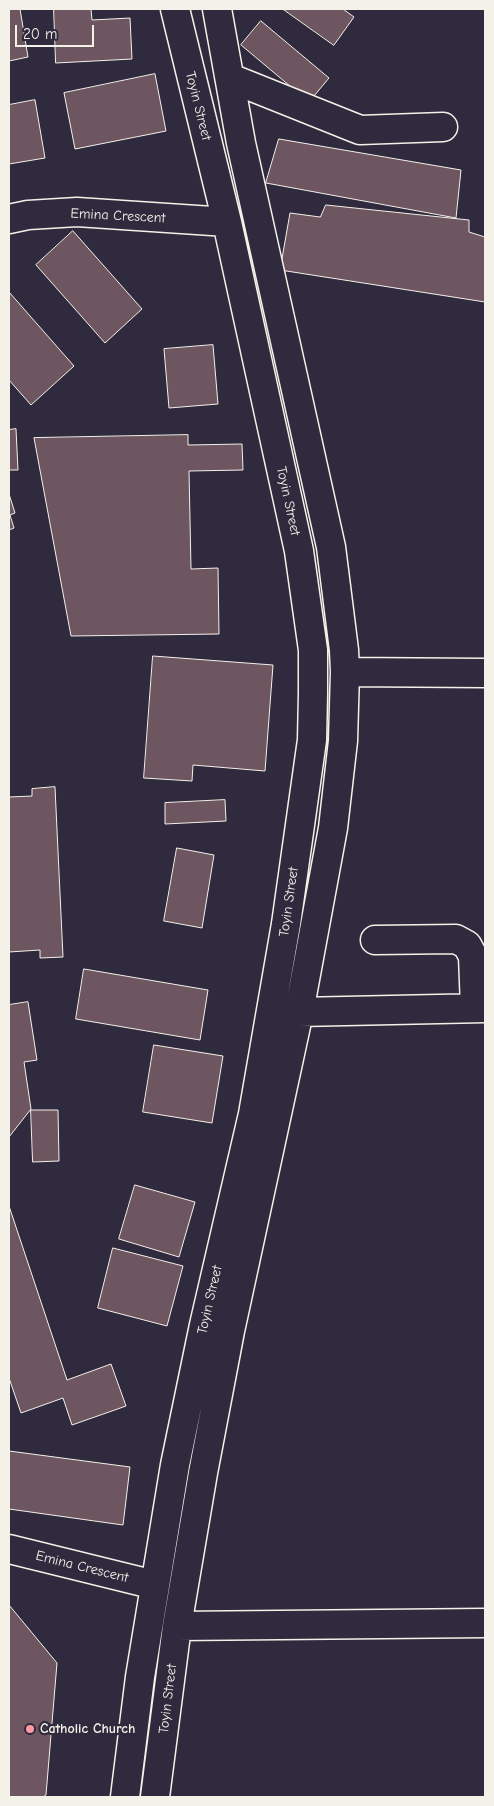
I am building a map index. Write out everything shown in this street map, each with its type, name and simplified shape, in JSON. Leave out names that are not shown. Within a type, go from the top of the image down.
[{"type":"street","name":"Toyin Street","points":[[125,1797],[140,1677],[176,1465],[204,1325],[253,1114],[286,924],[312,740],[312,650],[299,552],[227,222],[175,9]]},
{"type":"street","name":"Toyin Street","points":[[155,1797],[177,1626],[203,1473],[230,1330],[299,1012],[333,828],[343,741],[344,650],[331,547],[243,153],[217,9]]},
{"type":"street","points":[[230,78],[360,130],[442,127]]},
{"type":"street","name":"Emina Crescent","points":[[9,219],[28,214],[76,212],[227,222]]},
{"type":"street","points":[[345,672],[485,673]]},
{"type":"street","points":[[299,1012],[480,1008],[473,956],[467,945],[456,939],[375,940]]},
{"type":"street","name":"Emina Crescent","points":[[9,1549],[155,1585]]},
{"type":"street","points":[[177,1626],[485,1623]]},
{"type":"building","points":[[9,9],[20,9],[28,57],[9,61]]},
{"type":"building","points":[[54,9],[91,9],[92,20],[130,18],[132,59],[56,63]]},
{"type":"building","points":[[283,9],[343,9],[354,17],[334,45]]},
{"type":"building","points":[[261,21],[329,78],[309,102],[241,45]]},
{"type":"building","points":[[155,74],[166,131],[75,149],[64,93]]},
{"type":"building","points":[[35,100],[45,158],[9,164],[9,105]]},
{"type":"building","points":[[279,139],[461,170],[456,218],[266,183]]},
{"type":"building","points":[[326,205],[469,220],[469,232],[485,237],[485,302],[280,270],[290,213],[320,217]]},
{"type":"building","points":[[73,231],[142,309],[105,343],[36,265]]},
{"type":"building","points":[[9,292],[74,366],[31,405],[9,380]]},
{"type":"building","points":[[213,345],[218,404],[169,408],[164,349]]},
{"type":"building","points":[[16,429],[18,470],[9,470],[9,430]]},
{"type":"building","points":[[188,435],[188,445],[242,444],[243,470],[189,471],[191,569],[218,568],[219,634],[71,636],[34,438]]},
{"type":"building","points":[[9,494],[15,513],[10,515],[14,528],[9,530]]},
{"type":"building","points":[[153,656],[273,665],[265,771],[193,765],[192,781],[144,778]]},
{"type":"building","points":[[55,787],[63,957],[40,958],[40,950],[9,952],[9,797],[32,796],[32,789]]},
{"type":"building","points":[[225,800],[226,821],[165,824],[165,803]]},
{"type":"building","points":[[177,848],[214,855],[202,928],[164,921]]},
{"type":"building","points":[[84,969],[208,990],[200,1040],[76,1019]]},
{"type":"building","points":[[28,1002],[37,1060],[24,1062],[31,1109],[9,1137],[9,1005]]},
{"type":"building","points":[[154,1045],[223,1056],[212,1123],[143,1112]]},
{"type":"building","points":[[31,1110],[58,1110],[59,1161],[33,1162]]},
{"type":"building","points":[[135,1185],[195,1202],[179,1257],[119,1239]]},
{"type":"building","points":[[9,1206],[67,1380],[111,1364],[126,1406],[72,1425],[63,1398],[21,1413],[9,1378]]},
{"type":"building","points":[[113,1248],[183,1266],[167,1326],[98,1308]]},
{"type":"building","points":[[9,1451],[130,1467],[123,1525],[9,1509]]},
{"type":"building","name":"Catholic Church","points":[[9,1605],[57,1663],[46,1795],[43,1797],[9,1797]]},
{"type":"place","name":"Catholic Church","points":[[30,1729]]}]
